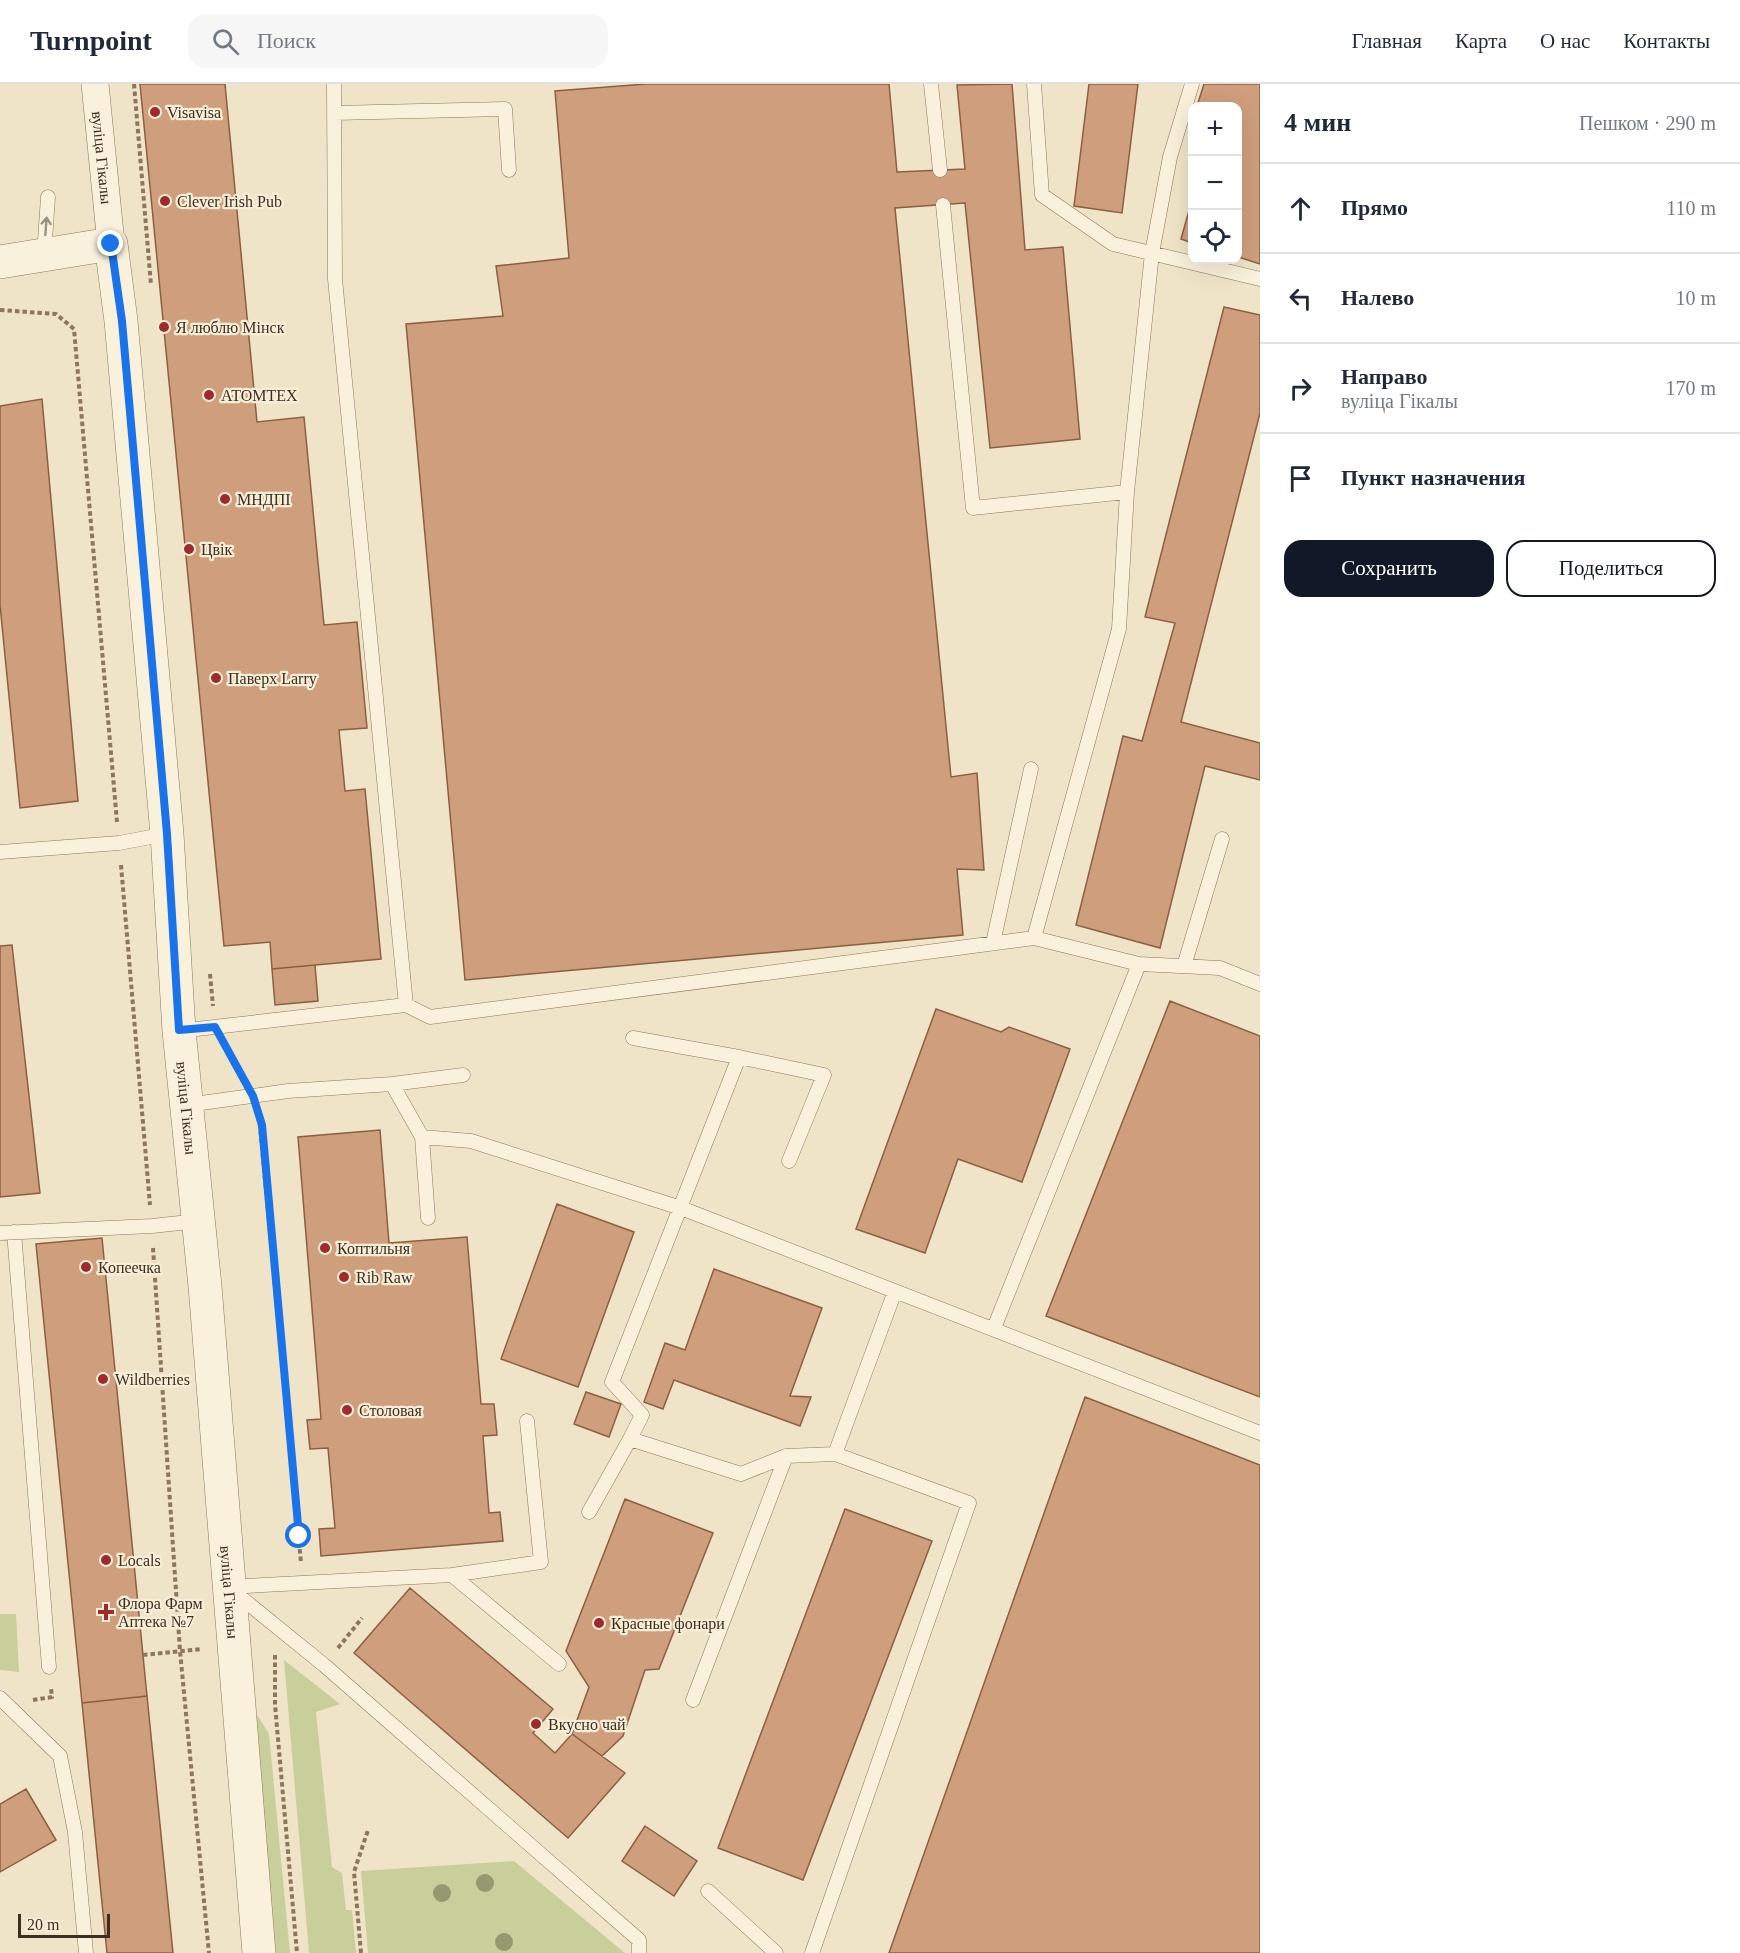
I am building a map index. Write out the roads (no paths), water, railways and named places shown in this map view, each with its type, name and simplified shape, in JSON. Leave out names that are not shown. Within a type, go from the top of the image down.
[{"type":"street","name":"вуліца Гікалы","points":[[95,84],[111,244],[122,321],[167,834],[179,1030],[198,1221],[259,1953]]},
{"type":"street","points":[[0,262],[111,244]]},
{"type":"lane","points":[[334,84],[335,279],[406,1005]]},
{"type":"lane","points":[[931,84],[939,170]]},
{"type":"lane","points":[[1034,84],[1042,195],[1113,244],[1260,279]]},
{"type":"lane","points":[[1034,938],[1119,629],[1127,492],[1152,253],[1170,157],[1192,84]]},
{"type":"lane","points":[[334,113],[505,109],[509,170]]},
{"type":"lane","points":[[44,255],[48,197]]},
{"type":"lane","points":[[943,205],[973,508],[1127,492]]},
{"type":"lane","points":[[993,943],[1030,770]]},
{"type":"lane","points":[[0,852],[119,843],[167,834]]},
{"type":"lane","points":[[1184,966],[1222,838]]},
{"type":"lane","points":[[179,1030],[406,1005],[430,1017],[1034,938],[1139,964],[1220,968],[1260,984]]},
{"type":"lane","points":[[994,1328],[1139,964]]},
{"type":"lane","points":[[633,1038],[739,1057],[824,1076],[789,1161]]},
{"type":"lane","points":[[590,1512],[642,1414],[612,1382],[739,1057]]},
{"type":"lane","points":[[187,1105],[253,1096],[392,1084],[463,1075]]},
{"type":"lane","points":[[392,1084],[422,1137],[428,1218]]},
{"type":"lane","points":[[422,1137],[471,1141],[681,1208],[1260,1432]]},
{"type":"lane","points":[[49,1667],[7,1232],[152,1226],[198,1221]]},
{"type":"lane","points":[[835,1454],[895,1291]]},
{"type":"lane","points":[[228,1587],[452,1575],[541,1562],[527,1421]]},
{"type":"lane","points":[[630,1438],[741,1474],[786,1456],[835,1454],[969,1503],[812,1953]]},
{"type":"lane","points":[[693,1700],[786,1456]]},
{"type":"lane","points":[[452,1575],[559,1665]]},
{"type":"lane","points":[[228,1587],[324,1665],[639,1940],[639,1953]]},
{"type":"lane","points":[[0,1698],[60,1756],[75,1832],[86,1953]]},
{"type":"lane","points":[[708,1891],[776,1953]]},
{"type":"place","name":"Visavisa","points":[[155,112]]},
{"type":"place","name":"Clever Irish Pub","points":[[165,201]]},
{"type":"place","name":"Я люблю Мінск","points":[[164,327]]},
{"type":"place","name":"АТОМТЕХ","points":[[209,395]]},
{"type":"place","name":"МНДПІ","points":[[225,499]]},
{"type":"place","name":"Цвік","points":[[189,549]]},
{"type":"place","name":"Паверх Larry","points":[[216,678]]},
{"type":"place","name":"Коптильня","points":[[325,1248]]},
{"type":"place","name":"Копеечка","points":[[86,1267]]},
{"type":"place","name":"Rib Raw","points":[[344,1277]]},
{"type":"place","name":"Wildberries","points":[[103,1379]]},
{"type":"place","name":"Столовая","points":[[347,1410]]},
{"type":"place","name":"Locals","points":[[106,1560]]},
{"type":"place","name":"Флора Фарм Аптека №7","points":[[106,1612]]},
{"type":"place","name":"Красные фонари","points":[[599,1623]]},
{"type":"place","name":"Вкусно чай","points":[[536,1724]]}]
